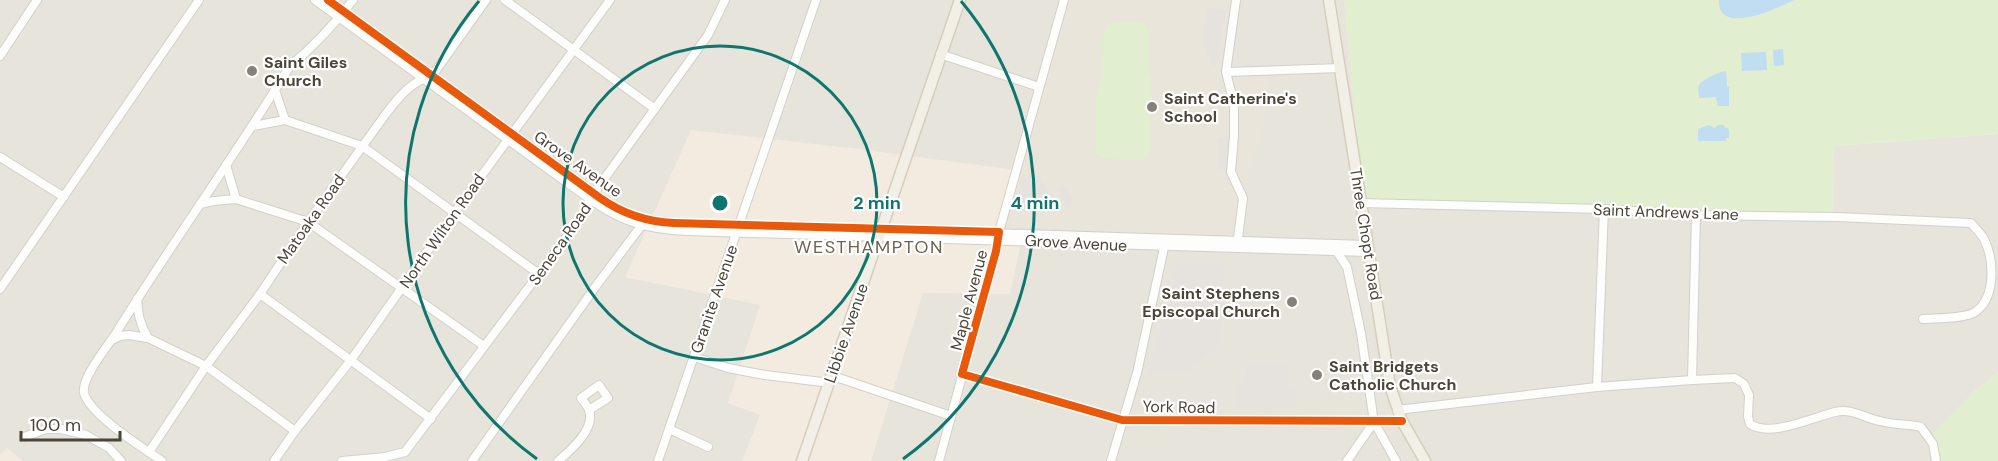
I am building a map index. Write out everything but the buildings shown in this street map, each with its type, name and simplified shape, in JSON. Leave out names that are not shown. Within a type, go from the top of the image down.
[{"type":"main road","name":"Three Chopt Road","points":[[1329,0],[1388,376],[1397,410],[1425,461]]},
{"type":"main road","name":"Libbie Avenue","points":[[802,461],[958,1]]},
{"type":"street","points":[[0,56],[38,0]]},
{"type":"street","points":[[0,289],[199,0]]},
{"type":"street","name":"Grove Avenue","points":[[315,0],[342,15],[432,76],[510,137]]},
{"type":"street","name":"Grove Avenue","points":[[328,0],[342,15],[422,78],[510,137],[618,217],[641,226],[666,230],[879,232],[1368,249]]},
{"type":"street","points":[[162,461],[113,426],[89,403],[84,393],[84,386],[92,369],[137,299],[253,126],[290,66],[319,40],[342,15],[352,0]]},
{"type":"street","points":[[432,76],[486,0]]},
{"type":"street","points":[[505,0],[655,109]]},
{"type":"street","name":"North Wilton Road","points":[[274,461],[351,360],[455,212],[610,0]]},
{"type":"street","name":"Seneca Road","points":[[342,461],[405,453],[580,219],[593,197],[708,35],[725,0]]},
{"type":"street","name":"Granite Avenue","points":[[658,461],[816,0]]},
{"type":"street","name":"Maple Avenue","points":[[939,461],[1064,0]]},
{"type":"street","points":[[1236,0],[1226,72],[1234,104],[1231,172],[1243,198],[1237,245]]},
{"type":"street","points":[[940,54],[1039,87]]},
{"type":"street","points":[[1226,72],[1340,68]]},
{"type":"street","name":"Matoaka Road","points":[[149,452],[206,366],[260,294],[308,222],[396,100],[422,78],[432,76]]},
{"type":"street","points":[[275,90],[285,120]]},
{"type":"street","points":[[253,126],[285,120],[362,146],[539,274]]},
{"type":"street","points":[[0,158],[64,197]]},
{"type":"street","points":[[226,165],[236,199]]},
{"type":"street","name":"Grove Avenue","points":[[593,197],[620,210],[653,221],[738,229]]},
{"type":"street","points":[[200,204],[236,199],[308,222],[484,346]]},
{"type":"street","name":"Saint Andrews Lane","points":[[1361,203],[1604,209],[1696,215],[1837,217],[1971,223],[1985,240],[1993,271],[1984,302],[1976,311],[1966,315],[1923,319]]},
{"type":"street","points":[[1597,387],[1604,209]]},
{"type":"street","points":[[1692,380],[1696,215]]},
{"type":"street","points":[[472,461],[641,226]]},
{"type":"street","points":[[1111,461],[1137,373],[1165,243]]},
{"type":"street","name":"Grove Avenue","points":[[1237,245],[1337,252],[1368,249]]},
{"type":"street","points":[[1337,252],[1347,267],[1361,333],[1374,422],[1396,461]]},
{"type":"street","points":[[260,294],[431,419]]},
{"type":"street","points":[[137,299],[141,328],[148,338]]},
{"type":"street","points":[[111,340],[129,335],[148,338],[206,366],[295,431]]},
{"type":"street","points":[[694,357],[748,373],[822,382],[839,378],[951,416]]},
{"type":"street","name":"York Road","points":[[962,374],[1122,420],[1402,421]]},
{"type":"street","points":[[1397,410],[1597,387],[1735,378],[1744,384],[1749,395],[1748,417],[1750,424],[1754,427],[1772,428],[1798,424],[1836,411],[1853,411],[1877,421],[1922,427],[1934,444],[1936,461]]},
{"type":"street","points":[[558,461],[580,441],[588,424],[590,410]]},
{"type":"street","points":[[1347,461],[1374,422]]},
{"type":"street","points":[[24,437],[45,429],[61,429],[86,435],[109,448],[121,461]]},
{"type":"street","points":[[669,429],[708,447]]},
{"type":"shaded area","points":[[0,0],[1344,0],[1363,199],[1833,214],[1834,146],[1998,134],[1998,372],[1970,395],[1939,461],[22,461],[7,448],[0,456]]},
{"type":"shaded area","name":"Saint Catherine's School","points":[[1069,0],[1231,0],[1221,63],[1224,76],[1270,75],[1263,127],[1251,164],[1235,236],[1005,227]]},
{"type":"shaded area","points":[[1208,7],[1226,11],[1216,67],[1210,65],[1203,38]]},
{"type":"shaded area","points":[[691,130],[1015,170],[1002,229],[1024,230],[1010,294],[923,293],[871,461],[742,461],[760,415],[728,403],[760,305],[625,277]]},
{"type":"shaded area","points":[[1231,137],[1235,183],[1230,185],[1224,171],[1217,171],[1218,138]]},
{"type":"shaded area","points":[[1023,175],[1040,176],[1065,214],[1014,212]]},
{"type":"shaded area","points":[[1063,184],[1074,200],[1067,210],[1056,191]]},
{"type":"shaded area","points":[[1178,262],[1224,264],[1221,342],[1188,370],[1147,376]]},
{"type":"shaded area","points":[[1247,364],[1288,365],[1288,388],[1295,388],[1295,409],[1235,407],[1237,386],[1244,386]]},
{"type":"shaded area","points":[[7,448],[22,461],[0,461],[0,456]]},
{"type":"green space","points":[[1344,0],[1998,0],[1998,134],[1834,146],[1833,215],[1363,199]]},
{"type":"green space","points":[[1115,21],[1140,22],[1148,30],[1150,52],[1148,73],[1151,79],[1150,149],[1149,155],[1143,160],[1107,159],[1096,154],[1096,95],[1101,76],[1102,39],[1107,26]]},
{"type":"green space","points":[[1998,372],[1998,461],[1939,461],[1933,432],[1970,395]]},
{"type":"water","points":[[1719,0],[1794,0],[1763,13],[1738,18],[1728,17],[1721,11]]},
{"type":"water","points":[[1783,49],[1784,65],[1774,66],[1773,50]]},
{"type":"water","points":[[1766,52],[1767,70],[1742,71],[1741,53]]},
{"type":"water","points":[[1726,71],[1729,106],[1718,106],[1716,97],[1699,98],[1701,82]]},
{"type":"water","points":[[1709,125],[1714,128],[1724,125],[1729,129],[1729,138],[1726,138],[1726,141],[1698,141],[1698,129]]},
{"type":"cycle path","points":[[328,0],[600,198],[617,209],[635,216],[674,223],[999,232],[996,251],[962,374],[1122,420],[1402,421]]},
{"type":"place","name":"Saint Giles Church","points":[[252,71]]},
{"type":"place","name":"Saint Catherine's School","points":[[1152,107]]},
{"type":"place","name":"Saint Stephens Episcopal Church","points":[[1292,302]]},
{"type":"place","name":"Saint Bridgets Catholic Church","points":[[1317,375]]},
{"type":"district","name":"WESTHAMPTON","points":[[869,247]]}]
